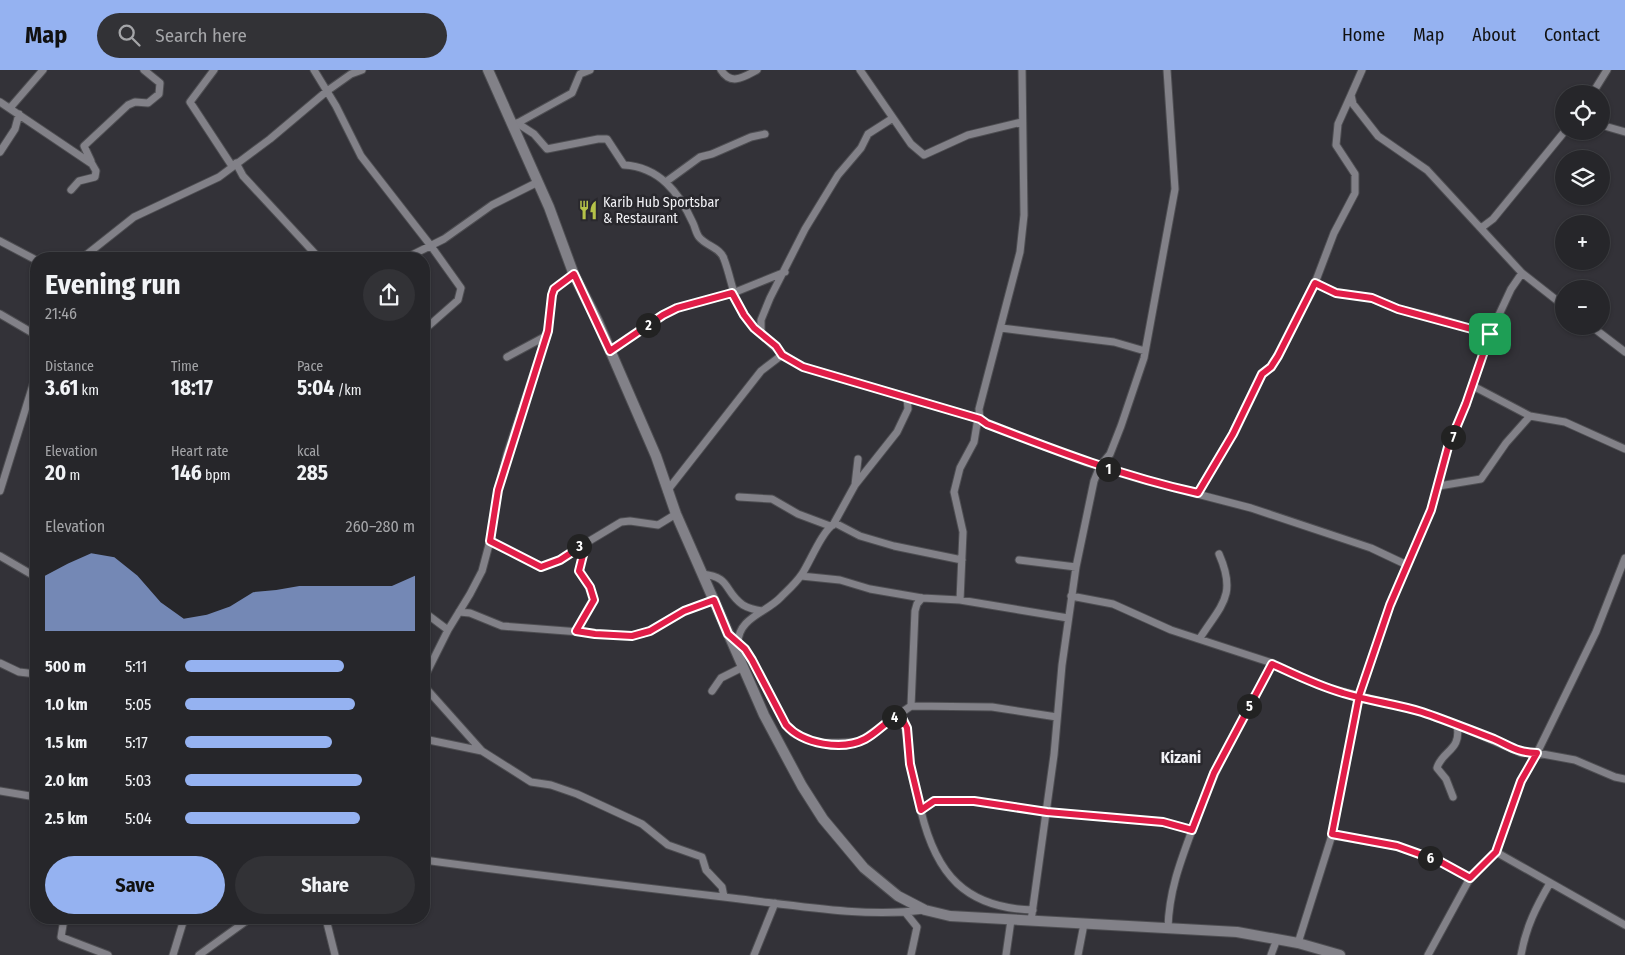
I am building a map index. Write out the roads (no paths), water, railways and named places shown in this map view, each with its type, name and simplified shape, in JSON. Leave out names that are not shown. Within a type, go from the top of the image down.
[{"type":"main road","points":[[488,70],[516,124],[574,274],[656,456],[676,514],[743,667],[785,755],[824,819],[864,868],[898,896],[925,910],[950,916],[1236,932],[1298,943],[1340,955]]},
{"type":"street","points":[[10,108],[43,70]]},
{"type":"street","points":[[71,190],[79,181],[96,178],[96,171],[84,146],[128,104],[134,102],[148,103],[159,94],[160,83],[144,70]]},
{"type":"street","points":[[214,70],[190,102],[243,176],[314,252]]},
{"type":"street","points":[[314,70],[361,156],[432,246],[461,288],[458,300],[430,325]]},
{"type":"street","points":[[90,252],[134,217],[210,183],[270,139],[327,91],[351,74],[362,70]]},
{"type":"street","points":[[516,124],[572,93],[580,74],[590,70]]},
{"type":"street","points":[[721,70],[728,79],[733,80],[758,70]]},
{"type":"street","points":[[860,70],[911,144],[924,156],[968,135],[1022,122]]},
{"type":"street","points":[[1031,921],[1047,812],[1068,618],[1076,567],[1094,481],[1100,466],[1110,454],[1132,398],[1145,351],[1176,189],[1167,70]]},
{"type":"street","points":[[1198,493],[1233,434],[1262,374],[1271,367],[1278,356],[1315,283],[1334,233],[1355,194],[1355,174],[1336,145],[1338,124],[1362,70]]},
{"type":"street","points":[[1598,85],[1607,70]]},
{"type":"street","points":[[960,600],[963,532],[954,492],[955,486],[960,468],[974,442],[979,408],[1018,260],[1022,234],[1024,176],[1021,71]]},
{"type":"street","points":[[1351,95],[1353,104],[1378,136],[1427,170],[1522,273],[1555,299]]},
{"type":"street","points":[[0,102],[92,164]]},
{"type":"street","points":[[0,152],[15,129],[19,114]]},
{"type":"street","points":[[761,332],[761,320],[805,229],[838,175],[862,148],[868,134],[893,118]]},
{"type":"street","points":[[516,124],[534,134],[547,149],[607,139],[624,165],[640,166],[667,181],[693,222],[698,236],[704,243],[720,251],[724,257],[732,293],[744,315],[754,328],[776,346],[782,355],[803,367],[979,418],[996,427],[1100,466],[1166,487],[1198,493],[1252,508],[1371,548],[1407,565]]},
{"type":"street","points":[[1610,129],[1625,132]]},
{"type":"street","points":[[667,181],[700,157],[712,154],[751,137],[765,134]]},
{"type":"street","points":[[1481,228],[1493,219],[1558,140]]},
{"type":"street","points":[[419,252],[432,246],[492,204],[538,182]]},
{"type":"street","points":[[0,241],[30,257]]},
{"type":"street","points":[[610,351],[663,315],[677,308],[732,293],[785,272]]},
{"type":"street","points":[[1298,943],[1332,834],[1359,696],[1390,605],[1431,510],[1448,447],[1473,386],[1490,334],[1511,289],[1522,273]]},
{"type":"street","points":[[430,666],[482,571],[490,541],[498,490],[546,336],[554,289],[574,274]]},
{"type":"street","points":[[1315,283],[1336,293],[1372,298],[1398,309],[1490,334]]},
{"type":"street","points":[[0,314],[30,332]]},
{"type":"street","points":[[1001,328],[1114,342],[1145,351]]},
{"type":"street","points":[[1603,335],[1625,352]]},
{"type":"street","points":[[507,357],[546,336]]},
{"type":"street","points":[[667,491],[761,372],[782,355]]},
{"type":"street","points":[[1473,386],[1530,416],[1565,422],[1625,449]]},
{"type":"street","points":[[0,491],[30,394]]},
{"type":"street","points":[[738,643],[738,635],[744,624],[777,602],[801,576],[855,485],[897,432],[908,409],[907,397]]},
{"type":"street","points":[[1439,486],[1480,479],[1530,416]]},
{"type":"street","points":[[855,485],[858,459]]},
{"type":"street","points":[[739,496],[772,500],[798,514],[832,525],[835,523],[860,536],[916,552],[962,560]]},
{"type":"street","points":[[490,541],[541,567],[560,560],[621,522],[630,521],[658,525],[676,514]]},
{"type":"street","points":[[576,631],[594,600],[590,587],[579,571],[586,543]]},
{"type":"street","points":[[1200,638],[1225,598],[1229,588],[1227,572],[1219,554]]},
{"type":"street","points":[[0,556],[30,574]]},
{"type":"street","points":[[1428,955],[1470,878],[1496,852],[1521,781],[1537,753],[1596,632],[1625,558]]},
{"type":"street","points":[[1019,560],[1076,567]]},
{"type":"street","points":[[702,574],[716,575],[722,579],[742,604],[762,611]]},
{"type":"street","points":[[801,576],[840,580],[870,589],[922,598],[960,600],[1068,618]]},
{"type":"street","points":[[911,596],[916,604],[911,706]]},
{"type":"street","points":[[1072,596],[1113,604],[1171,630],[1200,638],[1272,664],[1318,685],[1421,712],[1457,725],[1521,753],[1537,753],[1575,760],[1615,777],[1625,778]]},
{"type":"street","points":[[916,604],[922,598]]},
{"type":"street","points":[[459,612],[470,613],[502,626],[632,636],[650,631],[684,611],[714,600]]},
{"type":"street","points":[[430,616],[448,630]]},
{"type":"street","points":[[728,634],[752,660],[786,725],[793,733],[807,740],[821,743],[859,742],[868,738],[889,719],[911,706],[992,707],[1057,717]]},
{"type":"street","points":[[0,663],[19,672],[30,673]]},
{"type":"street","points":[[1168,928],[1170,895],[1214,773],[1272,664]]},
{"type":"street","points":[[712,691],[721,678],[743,667]]},
{"type":"street","points":[[430,693],[482,752],[531,782],[552,785],[576,794],[642,824],[668,845],[698,854],[704,859],[708,873],[722,887],[724,897]]},
{"type":"street","points":[[900,714],[907,728],[910,764],[926,834],[935,855],[961,889],[972,896],[1011,910],[1033,910]]},
{"type":"street","points":[[1453,797],[1446,779],[1437,768],[1438,764],[1453,749],[1459,733],[1457,725]]},
{"type":"street","points":[[430,740],[482,752]]},
{"type":"street","points":[[1521,753],[1530,766]]},
{"type":"street","points":[[0,790],[30,797]]},
{"type":"street","points":[[921,810],[929,803],[947,800],[974,801],[1047,812],[1163,822],[1192,830]]},
{"type":"street","points":[[1332,834],[1397,846],[1439,861],[1470,878]]},
{"type":"street","points":[[1496,852],[1625,925]]},
{"type":"street","points":[[430,861],[775,903],[838,909],[905,912],[925,910]]},
{"type":"street","points":[[1521,955],[1525,932],[1550,883]]},
{"type":"street","points":[[754,955],[775,903]]},
{"type":"street","points":[[905,912],[917,927],[911,955]]},
{"type":"street","points":[[1006,955],[1011,920]]},
{"type":"street","points":[[63,924],[61,937],[108,955]]},
{"type":"street","points":[[173,955],[182,924]]},
{"type":"street","points":[[199,955],[242,924]]},
{"type":"street","points":[[327,924],[334,955]]},
{"type":"street","points":[[1078,955],[1084,924]]},
{"type":"street","points":[[1272,955],[1277,939]]},
{"type":"place","name":"Karib Hub Sportsbar & Restaurant","points":[[588,210]]},
{"type":"district","name":"Kizani","points":[[1181,757]]}]
